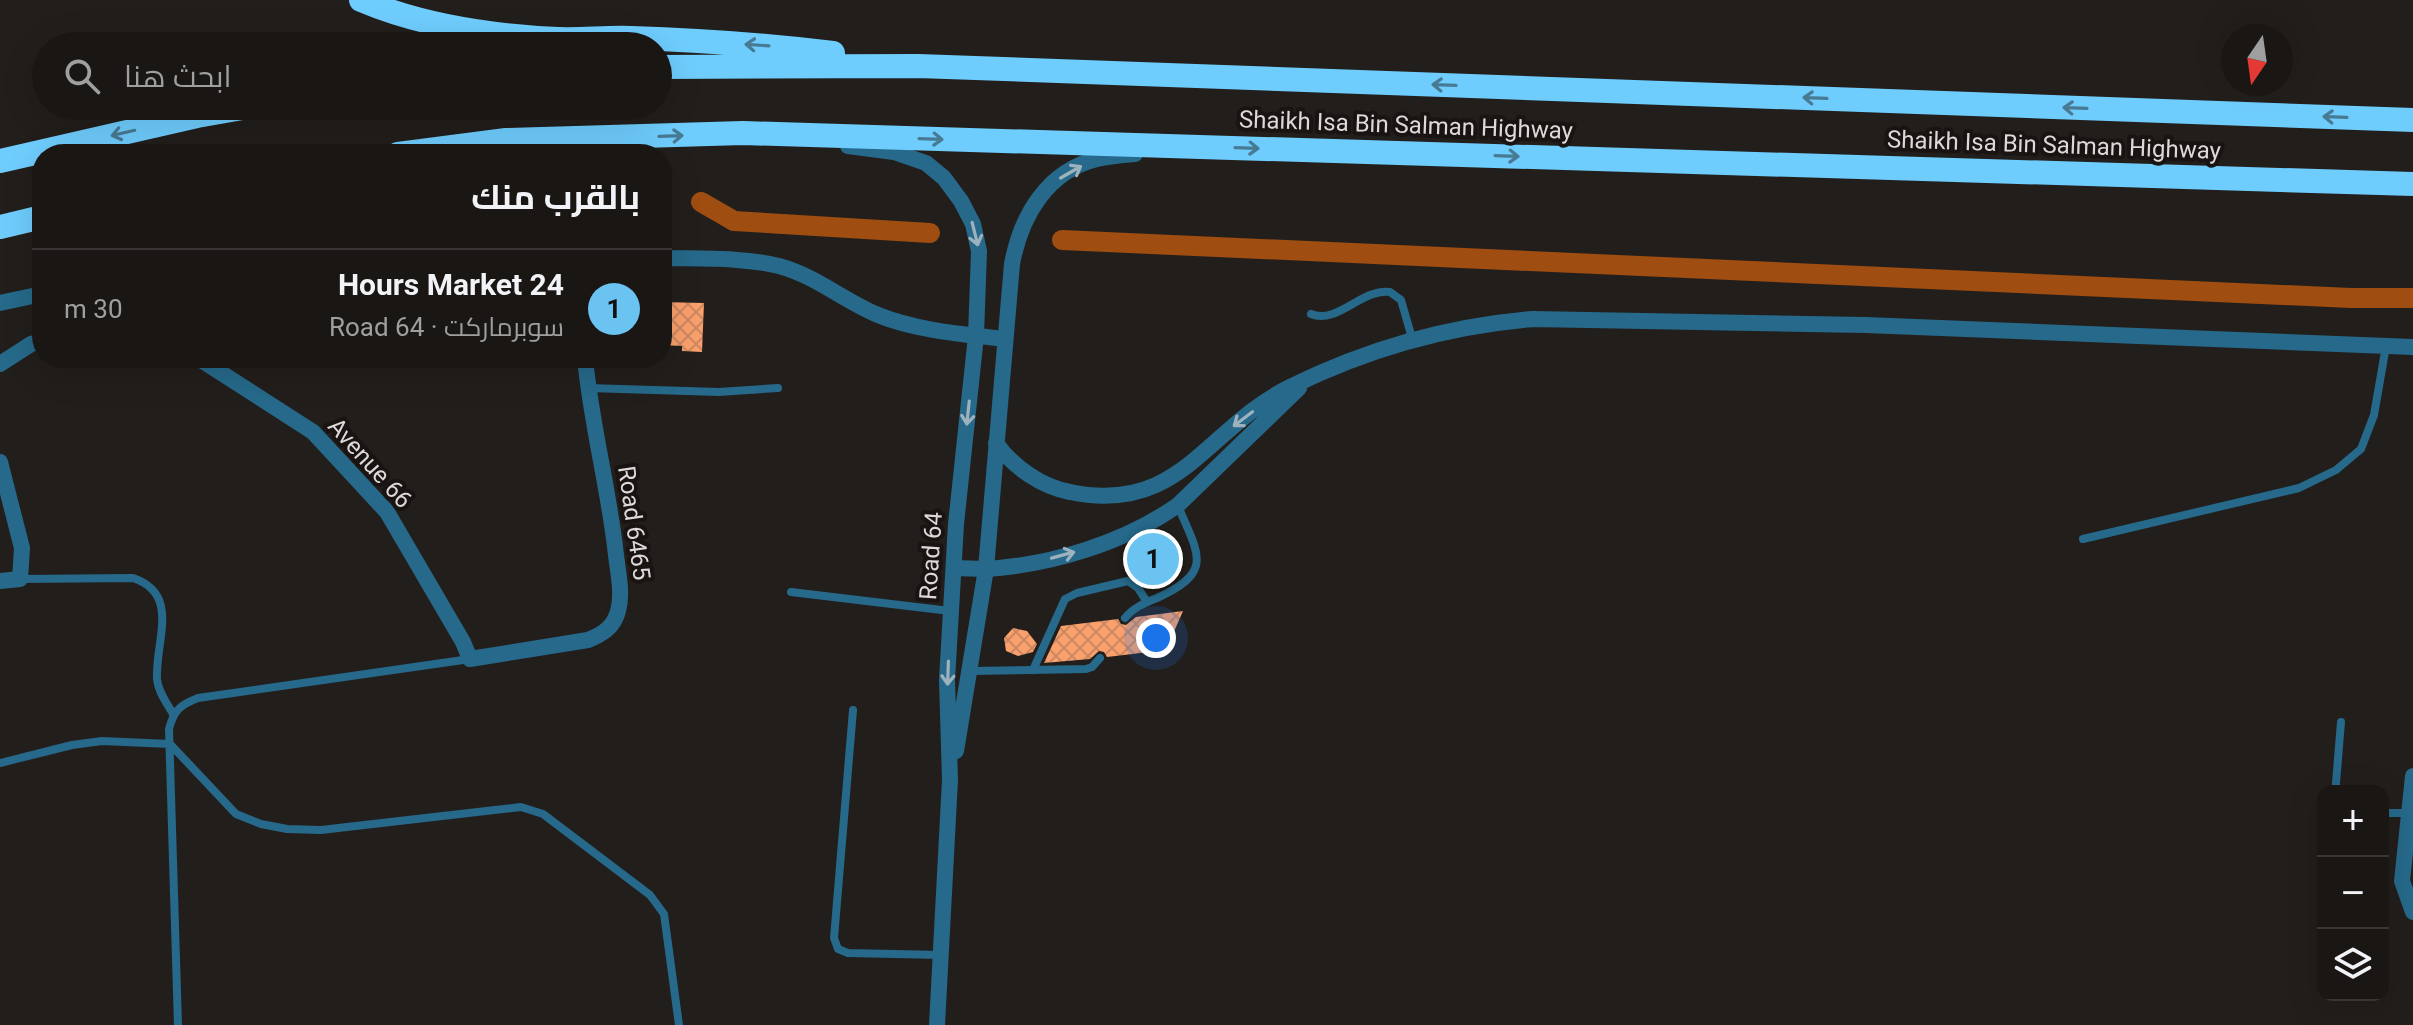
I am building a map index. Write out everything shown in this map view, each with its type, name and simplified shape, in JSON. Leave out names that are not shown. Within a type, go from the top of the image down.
[{"type":"highway","points":[[361,0],[430,22],[484,32]]},
{"type":"highway","points":[[672,39],[831,53],[918,66]]},
{"type":"highway","name":"Shaikh Isa Bin Salman Highway","points":[[672,67],[918,66],[2413,120]]},
{"type":"highway","points":[[74,144],[179,120]]},
{"type":"highway","name":"Shaikh Isa Bin Salman Highway","points":[[475,144],[506,140],[743,133],[2413,184]]},
{"type":"highway","points":[[0,161],[32,154]]},
{"type":"highway","points":[[0,227],[32,219]]},
{"type":"street","name":"Road 64","points":[[743,133],[894,152],[926,163],[944,178],[961,201],[973,224],[979,251],[976,336],[954,568],[947,680],[950,780],[937,1025]]},
{"type":"street","name":"Road 64","points":[[950,780],[986,569],[1005,339],[1017,236],[1029,210],[1047,187],[1070,170],[1096,159],[1191,146]]},
{"type":"street","points":[[672,258],[751,261],[778,266],[804,274],[875,314],[895,321],[1005,339]]},
{"type":"street","points":[[0,303],[32,296]]},
{"type":"street","points":[[996,443],[1021,469],[1065,491],[1089,496],[1112,496],[1150,489],[1167,481],[1271,397],[1309,379],[1412,338],[1492,322],[1533,319],[1866,325],[2413,347]]},
{"type":"street","points":[[0,364],[32,344]]},
{"type":"street","name":"Avenue 66","points":[[214,368],[313,432],[387,512],[470,659]]},
{"type":"street","name":"Road 6465","points":[[470,659],[588,640],[601,634],[615,618],[620,592],[613,530],[586,368]]},
{"type":"street","points":[[954,568],[986,569],[1033,563],[1098,545],[1162,516],[1178,505],[1309,379]]},
{"type":"street","points":[[0,462],[22,548],[20,579],[0,581]]},
{"type":"street","points":[[1167,481],[1178,505]]},
{"type":"street","points":[[2413,776],[2402,881],[2413,912]]},
{"type":"street","points":[[2407,837],[2413,859]]},
{"type":"lane","points":[[1311,314],[1322,316],[1376,292],[1390,292],[1401,300],[1412,338]]},
{"type":"lane","points":[[2083,539],[2299,488],[2336,470],[2361,449],[2374,415],[2386,346]]},
{"type":"lane","points":[[588,388],[719,392],[778,388]]},
{"type":"lane","points":[[1125,618],[1134,609],[1181,587],[1195,570],[1196,548],[1178,505]]},
{"type":"lane","points":[[20,579],[133,578],[149,584],[157,593],[162,607],[157,681],[173,714]]},
{"type":"lane","points":[[1033,670],[1061,604],[1071,595],[1128,581],[1138,588],[1147,602]]},
{"type":"lane","points":[[791,592],[951,611]]},
{"type":"lane","points":[[971,671],[1086,669],[1100,658]]},
{"type":"lane","points":[[178,1025],[169,729],[173,714],[181,704],[198,698],[470,659]]},
{"type":"lane","points":[[853,710],[834,938],[838,949],[848,953],[942,955]]},
{"type":"lane","points":[[2336,785],[2341,722]]},
{"type":"lane","points":[[0,763],[72,745],[102,741],[170,744],[236,814],[274,827],[321,830],[521,807],[543,814],[659,905],[664,914],[679,1025]]},
{"type":"lane","points":[[2389,813],[2409,813]]},
{"type":"building","points":[[672,302],[704,303],[702,352],[682,351],[682,346],[672,346]]},
{"type":"building","points":[[1153,541],[1166,547],[1172,560],[1166,573],[1153,579],[1140,573],[1134,560],[1140,547]]},
{"type":"building","points":[[1183,611],[1166,650],[1107,657],[1099,651],[1090,659],[1044,663],[1061,626],[1118,619],[1126,625],[1136,617]]},
{"type":"building","points":[[1013,628],[1027,631],[1037,644],[1033,652],[1018,656],[1006,651],[1004,638]]},
{"type":"waterway","points":[[701,202],[734,221],[930,233]]},
{"type":"waterway","points":[[1062,240],[2351,298],[2413,298]]},
{"type":"place","name":"24 Hours Market","points":[[1153,559]]}]
